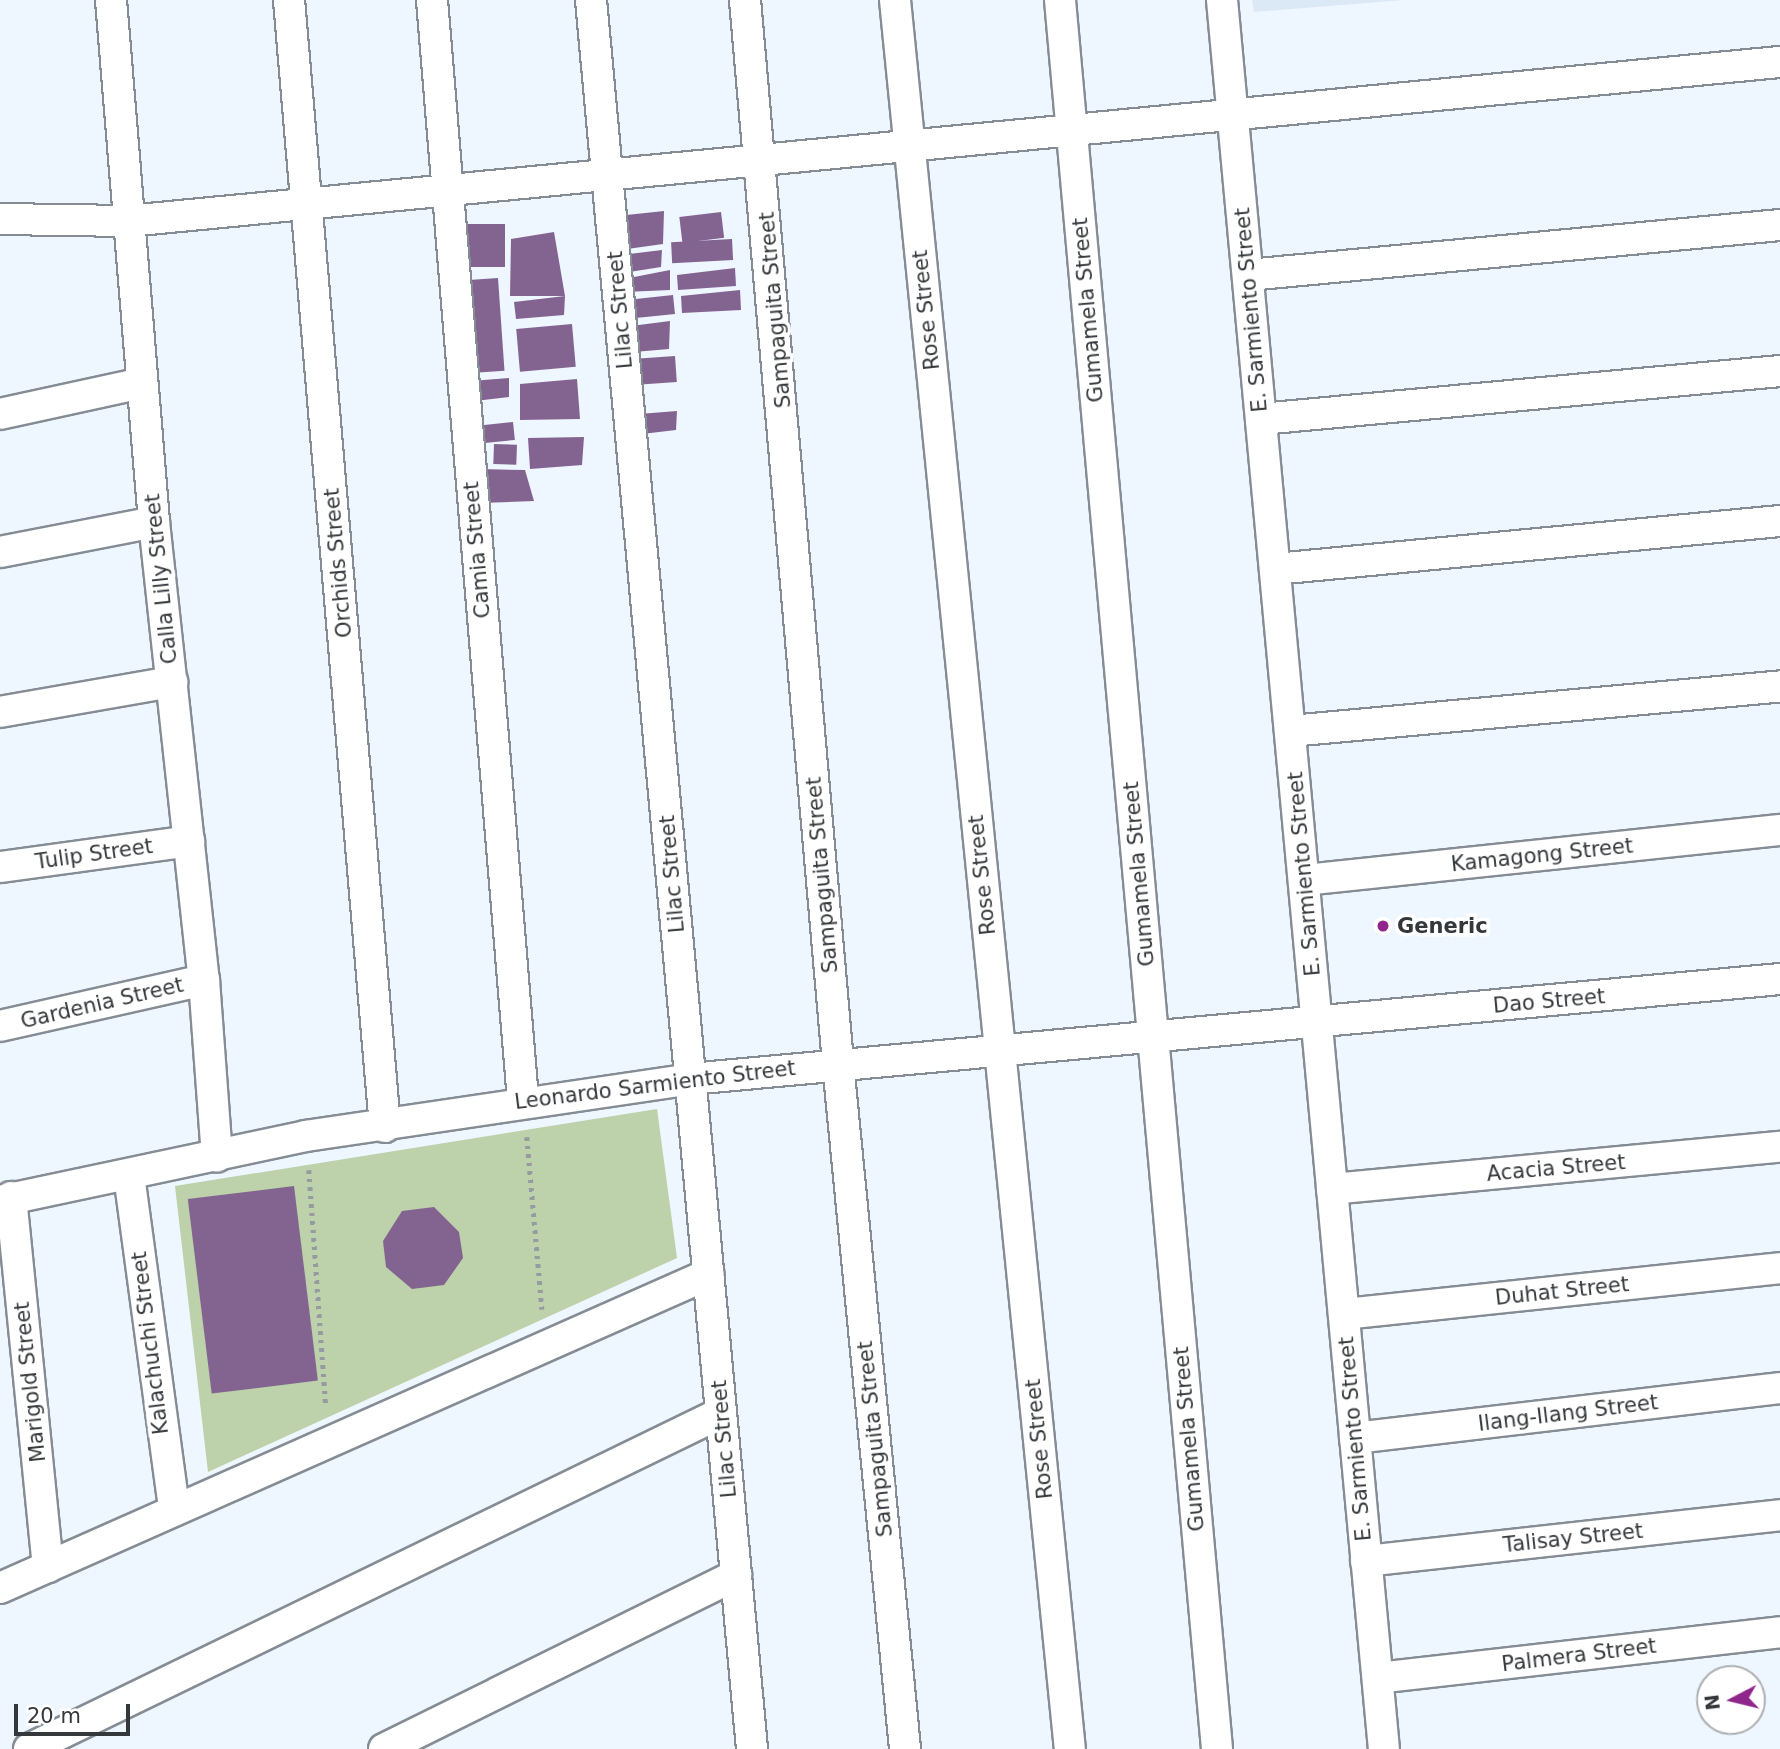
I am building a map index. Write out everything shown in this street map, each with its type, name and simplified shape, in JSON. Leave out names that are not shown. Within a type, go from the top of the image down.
[{"type":"street","name":"Calla Lilly Street","points":[[111,0],[154,522],[204,979],[217,1157]]},
{"type":"street","name":"Orchids Street","points":[[289,0],[385,1127]]},
{"type":"street","name":"Camia Street","points":[[432,0],[523,1100]]},
{"type":"street","name":"Lilac Street","points":[[591,0],[752,1749]]},
{"type":"street","name":"Sampaguita Street","points":[[745,0],[762,160],[838,1064],[905,1749]]},
{"type":"street","name":"Rose Street","points":[[895,0],[1070,1749]]},
{"type":"street","name":"Gumamela Street","points":[[1060,0],[1217,1749]]},
{"type":"street","name":"E. Sarmiento Street","points":[[1222,0],[1384,1749]]},
{"type":"street","points":[[0,219],[128,221],[1780,62]]},
{"type":"street","points":[[1248,275],[1780,225]]},
{"type":"street","points":[[1261,419],[1780,371]]},
{"type":"street","points":[[0,414],[142,383]]},
{"type":"street","points":[[1275,569],[1780,521]]},
{"type":"street","points":[[0,552],[154,522]]},
{"type":"street","points":[[0,712],[172,682]]},
{"type":"street","points":[[1290,731],[1780,686]]},
{"type":"street","name":"Kamagong Street","points":[[1304,880],[1780,830]]},
{"type":"street","name":"Tulip Street","points":[[0,867],[189,841]]},
{"type":"street","name":"Gardenia Street","points":[[0,1026],[204,979]]},
{"type":"street","name":"Dao Street","points":[[1317,1024],[1780,979]]},
{"type":"street","name":"Leonardo Sarmiento Street","points":[[6,1199],[217,1157],[306,1136],[385,1127],[523,1100],[838,1064],[1153,1035],[1317,1024]]},
{"type":"street","name":"Acacia Street","points":[[1332,1189],[1780,1147]]},
{"type":"street","name":"Kalachuchi Street","points":[[129,1175],[174,1510]]},
{"type":"street","name":"Marigold Street","points":[[6,1199],[48,1567]]},
{"type":"street","name":"Duhat Street","points":[[1344,1314],[1780,1268]]},
{"type":"street","points":[[0,1588],[709,1274]]},
{"type":"street","name":"Ilang-Ilang Street","points":[[1355,1438],[1780,1388]]},
{"type":"street","points":[[29,1749],[721,1413]]},
{"type":"street","name":"Talisay Street","points":[[1366,1561],[1780,1515]]},
{"type":"street","points":[[384,1749],[736,1574]]},
{"type":"street","name":"Palmera Street","points":[[1378,1678],[1780,1632]]},
{"type":"path","points":[[523,1100],[546,1345]]},
{"type":"path","points":[[306,1136],[329,1441]]},
{"type":"shaded area","points":[[1252,0],[1404,0],[1254,12]]},
{"type":"green space","points":[[657,1109],[677,1258],[208,1472],[175,1186]]},
{"type":"building","points":[[664,211],[663,244],[620,250],[617,216]]},
{"type":"building","points":[[721,212],[724,238],[682,243],[679,217]]},
{"type":"building","points":[[458,224],[505,224],[505,267],[458,267]]},
{"type":"building","points":[[554,232],[565,296],[510,296],[511,239]]},
{"type":"building","points":[[732,239],[733,260],[672,263],[671,242]]},
{"type":"building","points":[[662,250],[661,267],[623,273],[621,255]]},
{"type":"building","points":[[735,268],[736,286],[678,290],[677,275]]},
{"type":"building","points":[[670,270],[670,290],[625,292],[624,279]]},
{"type":"building","points":[[498,278],[504,371],[472,373],[465,280]]},
{"type":"building","points":[[740,290],[741,310],[682,313],[681,296]]},
{"type":"building","points":[[673,295],[675,314],[628,319],[626,300]]},
{"type":"building","points":[[565,296],[564,315],[516,319],[514,302]]},
{"type":"building","points":[[670,321],[669,349],[634,352],[631,326]]},
{"type":"building","points":[[572,324],[576,367],[520,372],[516,329]]},
{"type":"building","points":[[675,356],[677,382],[634,385],[632,359]]},
{"type":"building","points":[[509,378],[509,397],[475,401],[471,381]]},
{"type":"building","points":[[577,379],[580,419],[520,420],[520,384]]},
{"type":"building","points":[[677,411],[676,430],[642,434],[639,414]]},
{"type":"building","points":[[513,422],[515,440],[477,444],[475,426]]},
{"type":"building","points":[[584,437],[582,465],[530,469],[528,438]]},
{"type":"building","points":[[494,444],[517,445],[516,465],[493,464]]},
{"type":"building","points":[[479,469],[525,470],[534,501],[480,503]]},
{"type":"building","points":[[294,1186],[318,1381],[212,1394],[188,1199]]},
{"type":"building","points":[[434,1207],[459,1232],[463,1258],[444,1285],[412,1289],[386,1267],[383,1241],[402,1211]]},
{"type":"place","name":"Generic","points":[[1383,926]]}]
